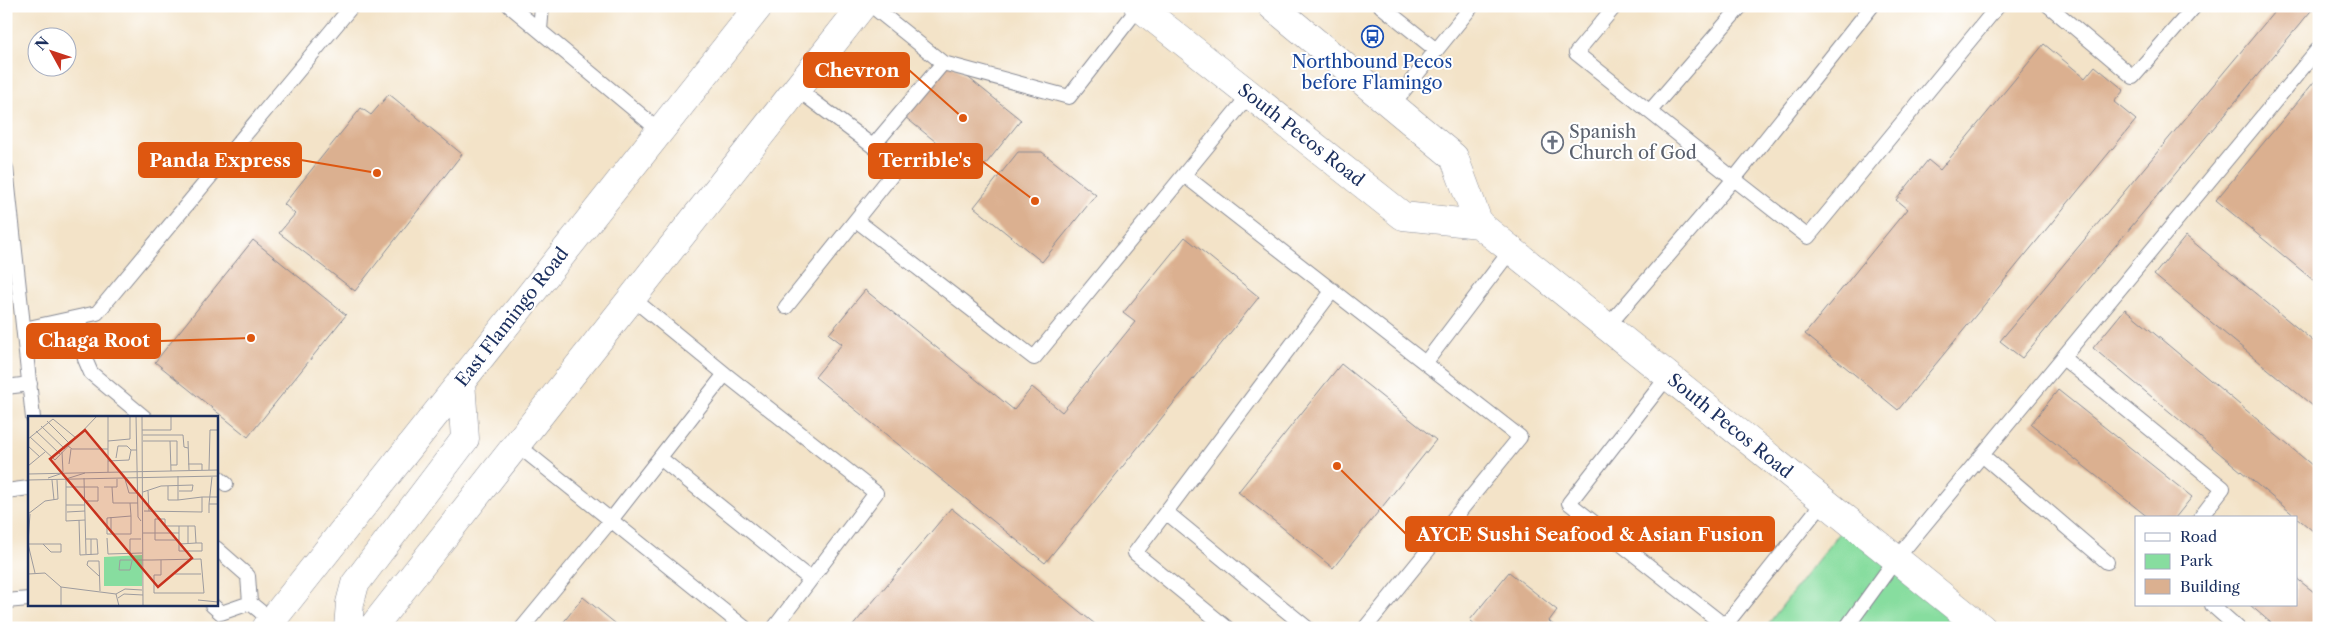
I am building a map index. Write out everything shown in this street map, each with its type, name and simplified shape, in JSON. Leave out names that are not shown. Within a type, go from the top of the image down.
[{"type":"main road","name":"East Flamingo Road","points":[[272,625],[462,381],[759,6]]},
{"type":"main road","points":[[372,628],[515,444],[862,6]]},
{"type":"main road","points":[[1272,6],[1454,157],[1479,224]]},
{"type":"main road","name":"South Pecos Road","points":[[1138,7],[1403,216],[1479,224],[1982,628]]},
{"type":"main road","points":[[348,628],[350,603],[355,584],[465,438],[462,381]]},
{"type":"lane","points":[[24,328],[97,313],[352,6]]},
{"type":"lane","points":[[510,6],[660,131]]},
{"type":"lane","points":[[540,30],[542,6]]},
{"type":"lane","points":[[872,6],[943,63],[1069,97],[1138,7]]},
{"type":"lane","points":[[1392,105],[1472,6]]},
{"type":"lane","points":[[1615,6],[1576,53],[1808,238],[1998,6]]},
{"type":"lane","points":[[1650,111],[1741,6]]},
{"type":"lane","points":[[1607,327],[1734,179],[1872,6]]},
{"type":"lane","points":[[2056,8],[2133,76],[2195,6]]},
{"type":"lane","points":[[1385,7],[1436,50]]},
{"type":"lane","points":[[1846,628],[1896,559],[2319,48]]},
{"type":"lane","points":[[873,146],[943,63]]},
{"type":"lane","points":[[786,307],[899,166],[797,88]]},
{"type":"lane","points":[[856,220],[1034,358],[1250,94]]},
{"type":"lane","points":[[6,168],[12,281],[24,328],[33,416]]},
{"type":"lane","points":[[1184,175],[1520,437],[1365,628]]},
{"type":"lane","points":[[1426,362],[1511,250]]},
{"type":"lane","points":[[1227,628],[1135,553],[1333,290]]},
{"type":"lane","points":[[632,298],[876,493],[774,628]]},
{"type":"lane","points":[[79,316],[85,360],[91,373],[143,416]]},
{"type":"lane","points":[[2062,358],[2223,488],[2202,516]]},
{"type":"lane","points":[[522,628],[611,520],[725,374]]},
{"type":"lane","points":[[1668,376],[1569,503],[1724,627],[1824,501]]},
{"type":"lane","points":[[6,387],[30,384]]},
{"type":"lane","points":[[515,444],[745,628]]},
{"type":"lane","points":[[1982,455],[2107,562]]},
{"type":"lane","points":[[660,458],[810,579]]},
{"type":"lane","points":[[6,491],[28,488]]},
{"type":"lane","points":[[1166,512],[1307,628]]},
{"type":"lane","points":[[218,550],[248,576],[250,603],[272,625]]},
{"type":"lane","points":[[6,602],[28,599]]},
{"type":"lane","points":[[213,606],[222,613],[250,603]]},
{"type":"lane","points":[[2213,606],[2238,628]]},
{"type":"green space","points":[[1848,521],[1982,628],[1765,628]]},
{"type":"building","points":[[2279,6],[2315,6],[2022,358],[2000,341]]},
{"type":"building","points":[[2044,44],[2085,78],[2095,66],[2124,90],[2114,102],[2136,120],[1898,410],[1805,334],[1907,209],[1896,200],[1928,160],[1940,170]]},
{"type":"building","points":[[949,62],[1021,120],[977,175],[905,117]]},
{"type":"building","points":[[2319,76],[2319,285],[2216,200]]},
{"type":"building","points":[[389,94],[462,154],[355,291],[279,233],[295,214],[284,204],[361,108],[371,115]]},
{"type":"building","points":[[1018,152],[1042,152],[1096,195],[1042,262],[974,207]]},
{"type":"building","points":[[2186,236],[2319,346],[2319,411],[2154,275]]},
{"type":"building","points":[[1185,237],[1259,297],[1045,563],[815,377],[842,344],[829,334],[865,290],[1014,410],[1032,387],[1062,412],[1135,322],[1123,313]]},
{"type":"building","points":[[253,240],[346,315],[248,437],[155,362]]},
{"type":"building","points":[[2125,309],[2319,471],[2319,536],[2298,519],[2298,516],[2295,516],[2093,348]]},
{"type":"building","points":[[1341,364],[1436,440],[1333,568],[1238,492]]},
{"type":"building","points":[[2058,390],[2192,497],[2177,516],[2146,516],[2031,424]]},
{"type":"building","points":[[951,508],[1100,628],[851,628]]},
{"type":"building","points":[[1509,572],[1557,610],[1549,621],[1557,628],[1479,628],[1470,620]]},
{"type":"building","points":[[2298,580],[2319,596],[2319,628],[2277,628],[2251,606],[2298,606]]},
{"type":"building","points":[[583,597],[621,628],[559,628]]},
{"type":"place","name":"Northbound Pecos before Flamingo","points":[[1372,37]]},
{"type":"place","name":"Chevron","points":[[963,118]]},
{"type":"place","name":"Spanish Church of God","points":[[1553,142]]},
{"type":"place","name":"Panda Express","points":[[377,173]]},
{"type":"place","name":"Terrible's","points":[[1035,201]]},
{"type":"place","name":"Chaga Root","points":[[251,338]]},
{"type":"place","name":"AYCE Sushi Seafood & Asian Fusion","points":[[1337,466]]}]
